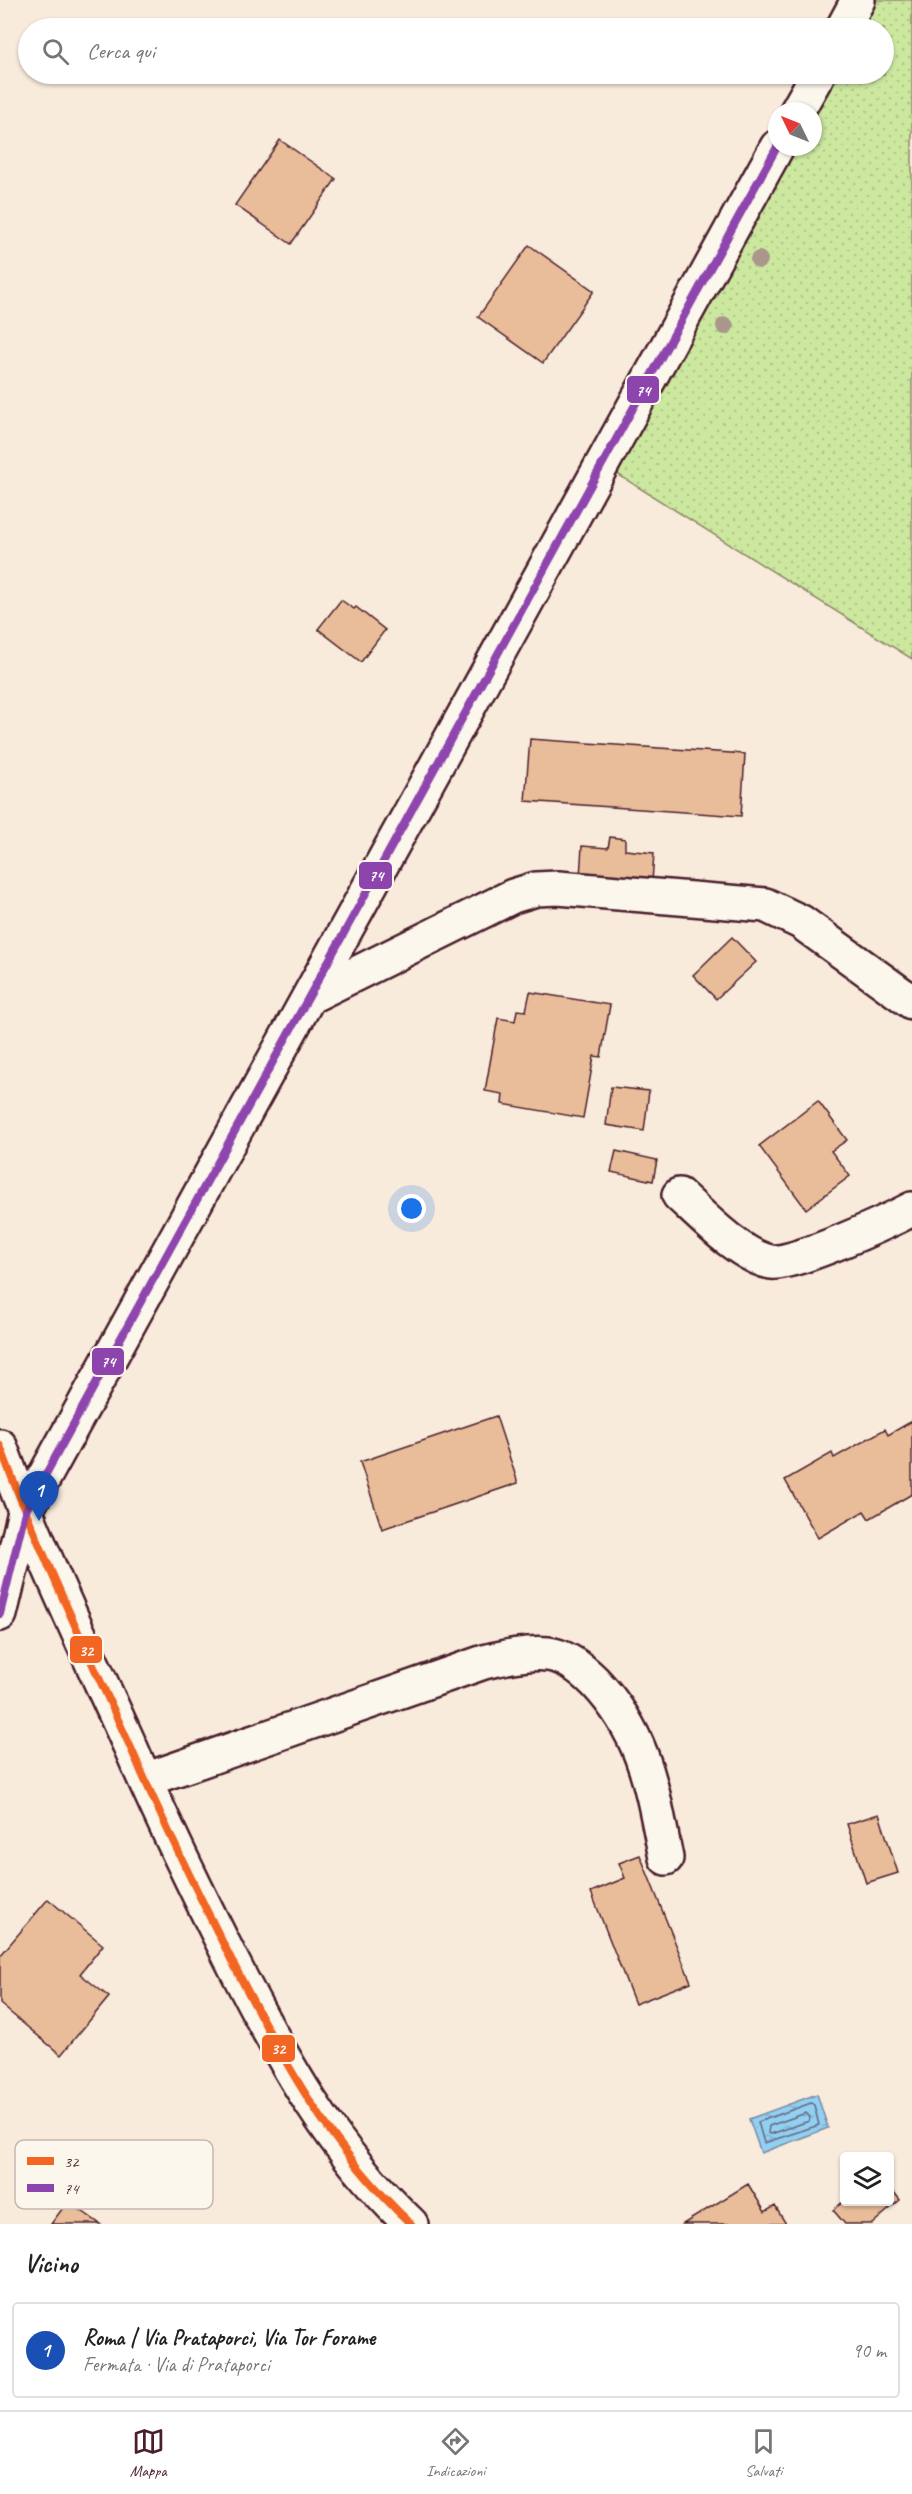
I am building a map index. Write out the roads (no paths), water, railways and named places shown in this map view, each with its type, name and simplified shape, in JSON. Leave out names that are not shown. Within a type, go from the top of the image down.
[{"type":"street","points":[[848,18],[858,0]]},
{"type":"street","points":[[802,102],[812,84]]},
{"type":"street","points":[[0,1614],[25,1512],[772,156]]},
{"type":"street","points":[[309,997],[503,901],[528,891],[547,888],[765,904],[801,922],[912,1002]]},
{"type":"street","points":[[679,1195],[722,1233],[758,1257],[770,1262],[800,1256],[912,1209]]},
{"type":"street","points":[[0,1446],[25,1512],[190,1879],[303,2094],[348,2158],[411,2224]]},
{"type":"street","points":[[145,1780],[484,1662],[511,1655],[550,1654],[568,1660],[588,1674],[603,1690],[637,1741],[648,1771],[666,1858]]},
{"type":"water","points":[[817,2094],[828,2128],[761,2153],[749,2119]]},
{"type":"place","name":"Roma | Via Prataporci, Via Tor Forame","points":[[39,1521]]}]
